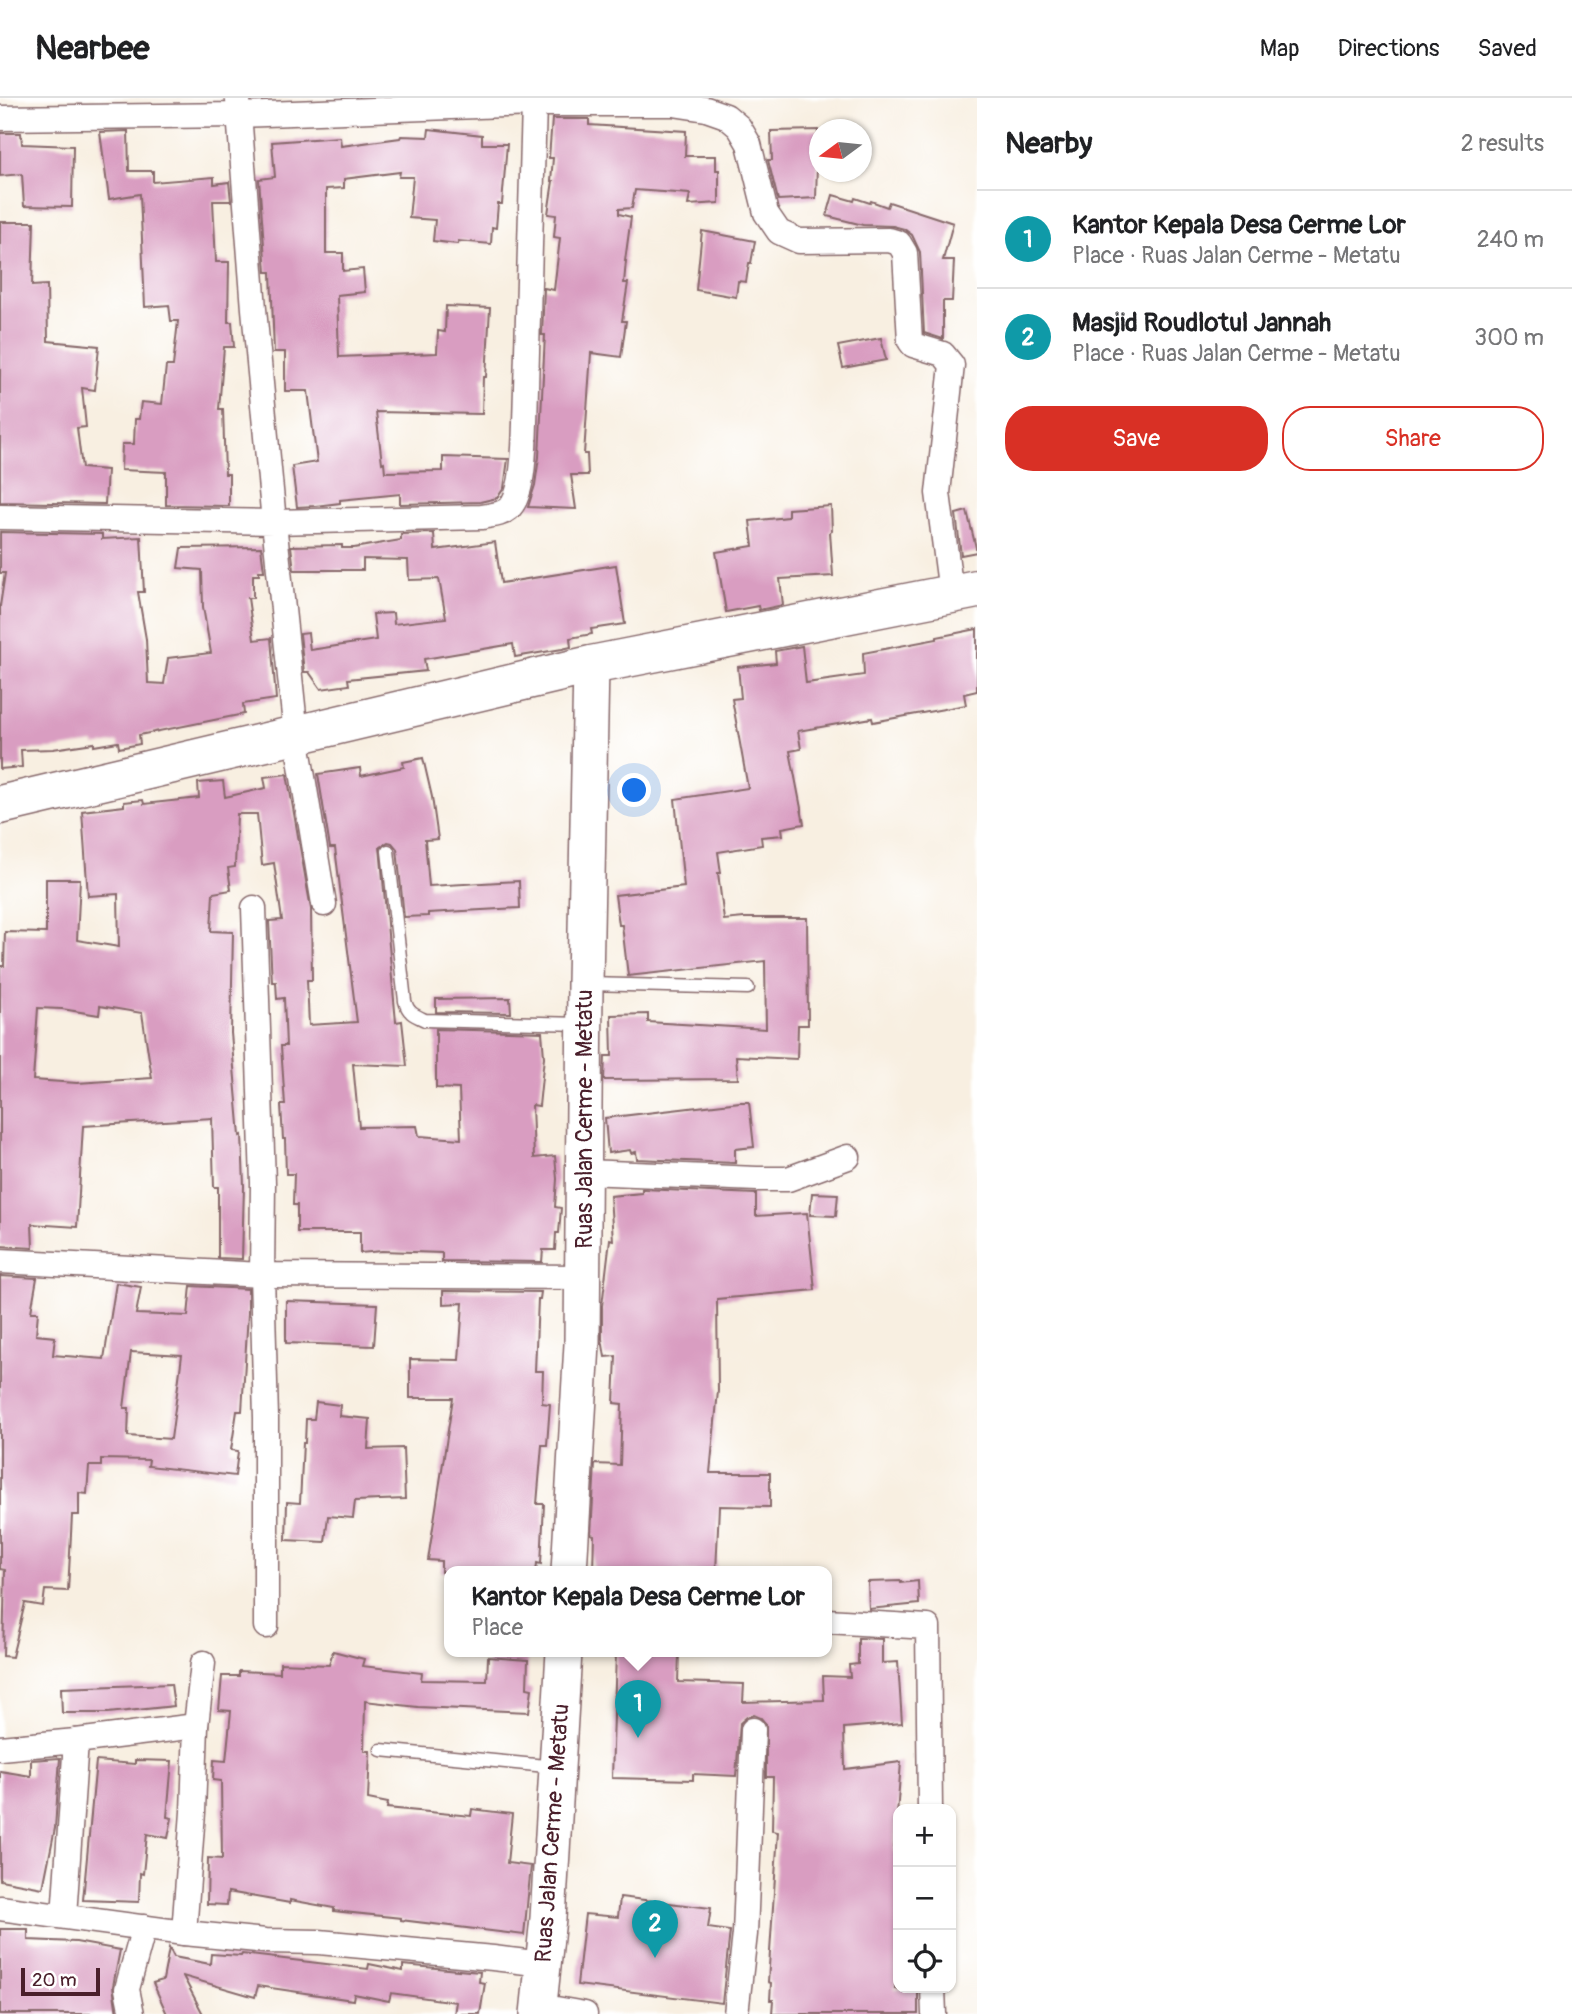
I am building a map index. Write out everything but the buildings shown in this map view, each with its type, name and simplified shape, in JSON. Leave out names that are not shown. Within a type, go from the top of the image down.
[{"type":"highway","points":[[0,805],[591,665],[964,591]]},
{"type":"main road","name":"Ruas Jalan Cerme - Metatu","points":[[569,1566],[582,1344],[584,984],[591,665]]},
{"type":"main road","name":"Ruas Jalan Cerme - Metatu","points":[[538,2010],[564,1657]]},
{"type":"street","points":[[0,517],[274,522],[482,517],[509,509],[514,501],[522,470],[525,423],[534,104]]},
{"type":"street","points":[[0,118],[238,106],[534,104],[673,104],[706,109],[726,116],[739,127],[749,144],[766,213],[779,232],[799,240],[878,238],[899,243],[905,253],[910,341],[913,345],[943,354],[952,365],[938,493],[964,591]]},
{"type":"street","points":[[238,106],[254,309],[296,734],[324,904]]},
{"type":"street","points":[[254,908],[263,1183],[266,1626]]},
{"type":"street","points":[[585,1172],[788,1178],[848,1157]]},
{"type":"street","points":[[0,1261],[262,1275],[583,1277]]},
{"type":"street","points":[[832,1621],[928,1627],[930,1804]]},
{"type":"street","points":[[184,1933],[196,1726],[203,1663]]},
{"type":"street","points":[[0,1748],[196,1726]]},
{"type":"street","points":[[736,2014],[745,1934],[753,1730]]},
{"type":"street","points":[[64,1916],[76,1741]]},
{"type":"street","points":[[0,1908],[184,1933],[266,1941],[318,1942],[543,1964]]},
{"type":"street","points":[[132,2014],[127,1989],[144,1927]]},
{"type":"street","points":[[933,1993],[934,2014]]},
{"type":"street","points":[[538,2010],[585,2014]]},
{"type":"lane","points":[[388,851],[405,1001],[407,1009],[413,1015],[425,1020],[585,1024]]},
{"type":"lane","points":[[584,984],[748,988]]},
{"type":"lane","points":[[381,1750],[557,1767]]},
{"type":"place","name":"Kantor Kepala Desa Cerme Lor","points":[[638,1738]]},
{"type":"place","name":"Masjid Roudlotul Jannah","points":[[655,1958]]}]
